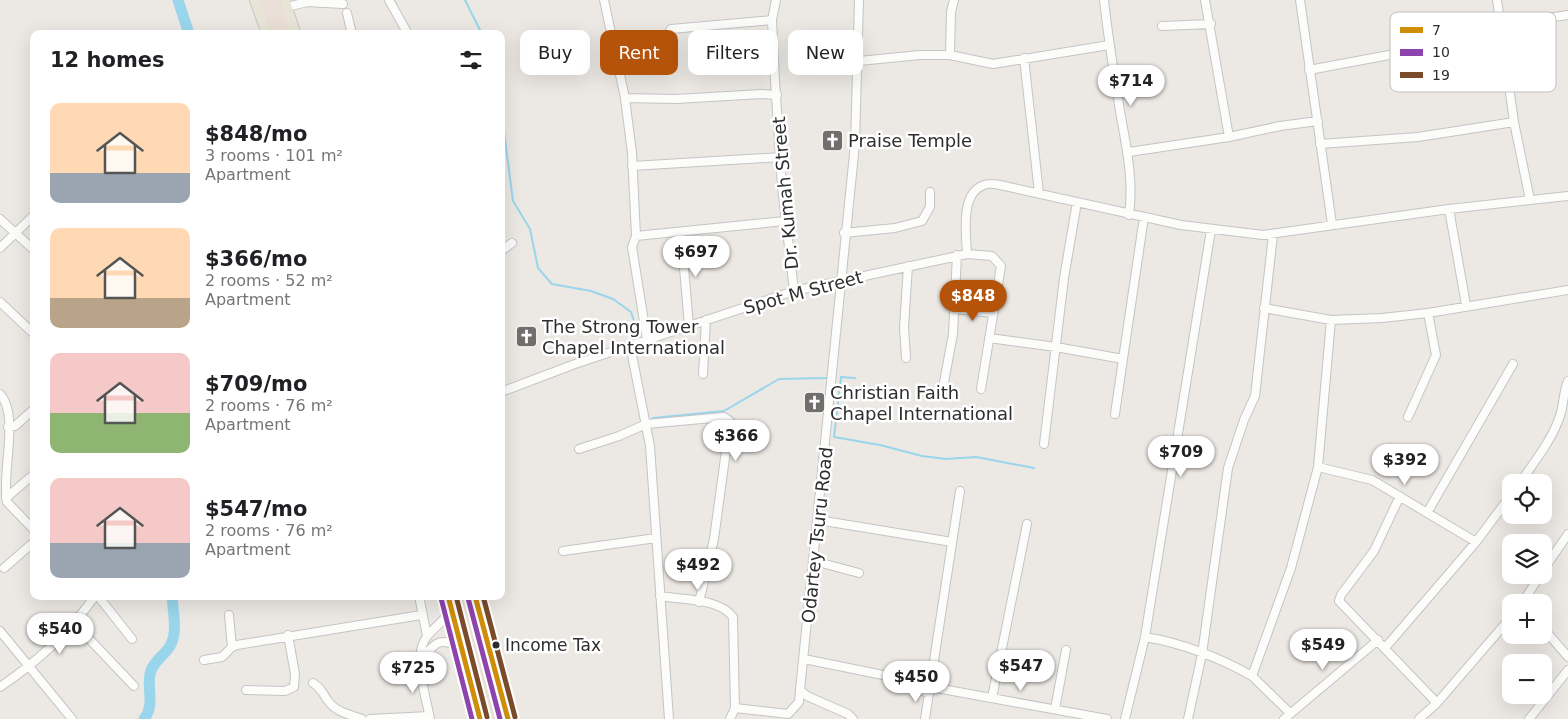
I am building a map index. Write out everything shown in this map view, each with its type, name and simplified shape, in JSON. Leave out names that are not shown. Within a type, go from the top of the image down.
[{"type":"highway","points":[[266,0],[276,30]]},
{"type":"highway","points":[[274,0],[285,30]]},
{"type":"highway","points":[[461,600],[492,719]]},
{"type":"highway","points":[[470,600],[500,719]]},
{"type":"main road","points":[[256,0],[265,30]]},
{"type":"main road","points":[[286,3],[295,30]]},
{"type":"main road","points":[[449,600],[480,719]]},
{"type":"main road","points":[[476,600],[508,719]]},
{"type":"street","points":[[389,0],[406,30]]},
{"type":"street","points":[[604,0],[625,98],[632,153],[637,221],[636,236],[632,247],[647,340]]},
{"type":"street","name":"Dr. Kumah Street","points":[[776,0],[772,20],[785,221],[794,291]]},
{"type":"street","name":"Odartey Tsuru Road","points":[[859,0],[859,30]]},
{"type":"street","points":[[950,55],[951,12],[954,0]]},
{"type":"street","points":[[1104,0],[1109,45],[1128,152],[1132,189],[1129,215]]},
{"type":"street","points":[[1205,0],[1211,24],[1229,138]]},
{"type":"street","points":[[1300,0],[1332,224]]},
{"type":"street","points":[[286,3],[307,1],[343,4]]},
{"type":"street","points":[[347,14],[351,30]]},
{"type":"street","points":[[670,30],[772,20]]},
{"type":"street","points":[[1162,26],[1211,24]]},
{"type":"street","points":[[863,61],[920,55],[950,55],[984,63],[1109,45]]},
{"type":"street","points":[[1310,70],[1390,55]]},
{"type":"street","points":[[1024,58],[1039,193]]},
{"type":"street","name":"Odartey Tsuru Road","points":[[735,708],[788,714],[799,702],[842,279],[844,233],[852,169],[858,75]]},
{"type":"street","points":[[1510,92],[1530,200]]},
{"type":"street","points":[[625,98],[676,99],[761,94],[777,95]]},
{"type":"street","points":[[1128,152],[1229,138],[1257,130],[1318,121]]},
{"type":"street","points":[[1320,144],[1418,137],[1514,122]]},
{"type":"street","points":[[632,166],[781,157]]},
{"type":"street","points":[[967,254],[969,199],[975,190],[985,184],[1039,193],[1129,215],[1211,230],[1273,235],[1332,224],[1568,196]]},
{"type":"street","points":[[844,233],[896,228],[922,221],[930,207],[930,192]]},
{"type":"street","points":[[1044,444],[1064,278],[1077,202]]},
{"type":"street","points":[[1449,209],[1466,305]]},
{"type":"street","points":[[1115,414],[1144,217]]},
{"type":"street","points":[[0,218],[30,247]]},
{"type":"street","points":[[0,248],[30,219]]},
{"type":"street","points":[[636,236],[681,233],[785,221]]},
{"type":"street","points":[[1125,719],[1145,636],[1211,230]]},
{"type":"street","points":[[681,233],[689,326]]},
{"type":"street","points":[[1188,719],[1202,654],[1228,468],[1244,420],[1255,396],[1261,359],[1264,308],[1273,235]]},
{"type":"street","points":[[505,248],[512,243]]},
{"type":"street","points":[[942,393],[953,334],[957,255]]},
{"type":"street","name":"Spot M Street","points":[[505,391],[630,345],[794,291],[957,255],[992,256],[1001,266],[994,314]]},
{"type":"street","points":[[906,358],[904,321],[908,266]]},
{"type":"street","points":[[1264,308],[1331,320],[1387,318],[1568,290]]},
{"type":"street","points":[[0,302],[30,330]]},
{"type":"street","points":[[955,309],[994,314],[981,389]]},
{"type":"street","points":[[1408,417],[1436,355],[1428,313]]},
{"type":"street","points":[[703,374],[706,320]]},
{"type":"street","points":[[1252,676],[1291,568],[1318,467],[1331,320]]},
{"type":"street","points":[[989,338],[1056,347],[1122,359]]},
{"type":"street","points":[[630,345],[650,446],[669,719]]},
{"type":"street","points":[[1427,513],[1513,364]]},
{"type":"street","points":[[1526,474],[1551,438],[1560,416],[1562,398],[1568,381]]},
{"type":"street","points":[[0,394],[5,400],[8,426],[3,464],[6,498],[11,508],[30,526]]},
{"type":"street","points":[[8,426],[20,422],[30,413]]},
{"type":"street","points":[[579,449],[619,436],[646,424],[724,417],[730,421],[714,538],[699,602]]},
{"type":"street","points":[[1318,467],[1363,476],[1476,542]]},
{"type":"street","points":[[6,498],[30,477]]},
{"type":"street","points":[[924,719],[960,491]]},
{"type":"street","points":[[1400,496],[1374,551],[1339,599],[1341,604],[1378,640],[1437,703]]},
{"type":"street","points":[[1385,648],[1476,542],[1502,507]]},
{"type":"street","points":[[818,520],[952,542]]},
{"type":"street","points":[[992,698],[1027,524]]},
{"type":"street","points":[[1552,557],[1568,534]]},
{"type":"street","points":[[563,551],[656,538]]},
{"type":"street","points":[[4,568],[30,545]]},
{"type":"street","points":[[814,561],[859,573]]},
{"type":"street","points":[[660,596],[715,605],[728,611],[733,617],[735,708],[730,719]]},
{"type":"street","points":[[0,687],[30,667],[75,624],[93,600]]},
{"type":"street","points":[[99,600],[132,639]]},
{"type":"street","points":[[419,600],[421,615],[427,636]]},
{"type":"street","points":[[370,719],[429,718],[418,655],[427,636],[445,620],[452,609]]},
{"type":"street","points":[[229,615],[232,646]]},
{"type":"street","points":[[204,660],[222,657],[232,646],[288,635],[421,615]]},
{"type":"street","points":[[75,624],[134,686]]},
{"type":"street","points":[[1419,719],[1437,703],[1502,627]]},
{"type":"street","points":[[0,631],[72,719]]},
{"type":"street","points":[[246,690],[285,690],[294,688],[295,674],[288,635]]},
{"type":"street","points":[[1145,636],[1160,639],[1202,654],[1252,676],[1287,716],[1378,640]]},
{"type":"street","points":[[1552,638],[1568,657]]},
{"type":"street","points":[[420,664],[431,647],[444,641],[461,649]]},
{"type":"street","points":[[1056,719],[1066,650]]},
{"type":"street","points":[[804,660],[903,679],[930,690],[992,698],[1107,719]]},
{"type":"street","points":[[1529,719],[1568,670]]},
{"type":"street","points":[[314,683],[320,687],[335,708],[362,719]]},
{"type":"street","points":[[800,690],[807,696],[848,714],[854,719]]},
{"type":"waterway","points":[[178,0],[188,30]]},
{"type":"waterway","points":[[465,0],[480,30]]},
{"type":"waterway","points":[[505,139],[513,201],[530,229],[538,268],[552,284],[591,291],[613,299],[631,312],[638,333]]},
{"type":"waterway","points":[[855,378],[841,377],[834,437],[880,445],[922,456],[946,459],[976,457],[1034,468]]},
{"type":"waterway","points":[[653,418],[724,411],[779,379],[828,378]]},
{"type":"waterway","points":[[144,719],[149,709],[151,670],[170,646],[174,635],[172,600]]},
{"type":"transit line","name":"10","points":[[442,600],[472,719]]},
{"type":"transit line","name":"7","points":[[449,600],[480,719]]},
{"type":"transit line","name":"19","points":[[457,600],[487,717]]},
{"type":"transit line","name":"10","points":[[469,600],[500,719]]},
{"type":"transit line","name":"7","points":[[476,600],[508,719]]},
{"type":"transit line","name":"19","points":[[484,600],[515,717]]},
{"type":"place","name":"Praise Temple","points":[[832,140]]},
{"type":"place","name":"The Strong Tower Chapel International","points":[[526,336]]},
{"type":"place","name":"Christian Faith Chapel International","points":[[814,402]]},
{"type":"place","name":"Income Tax","points":[[496,645]]}]
